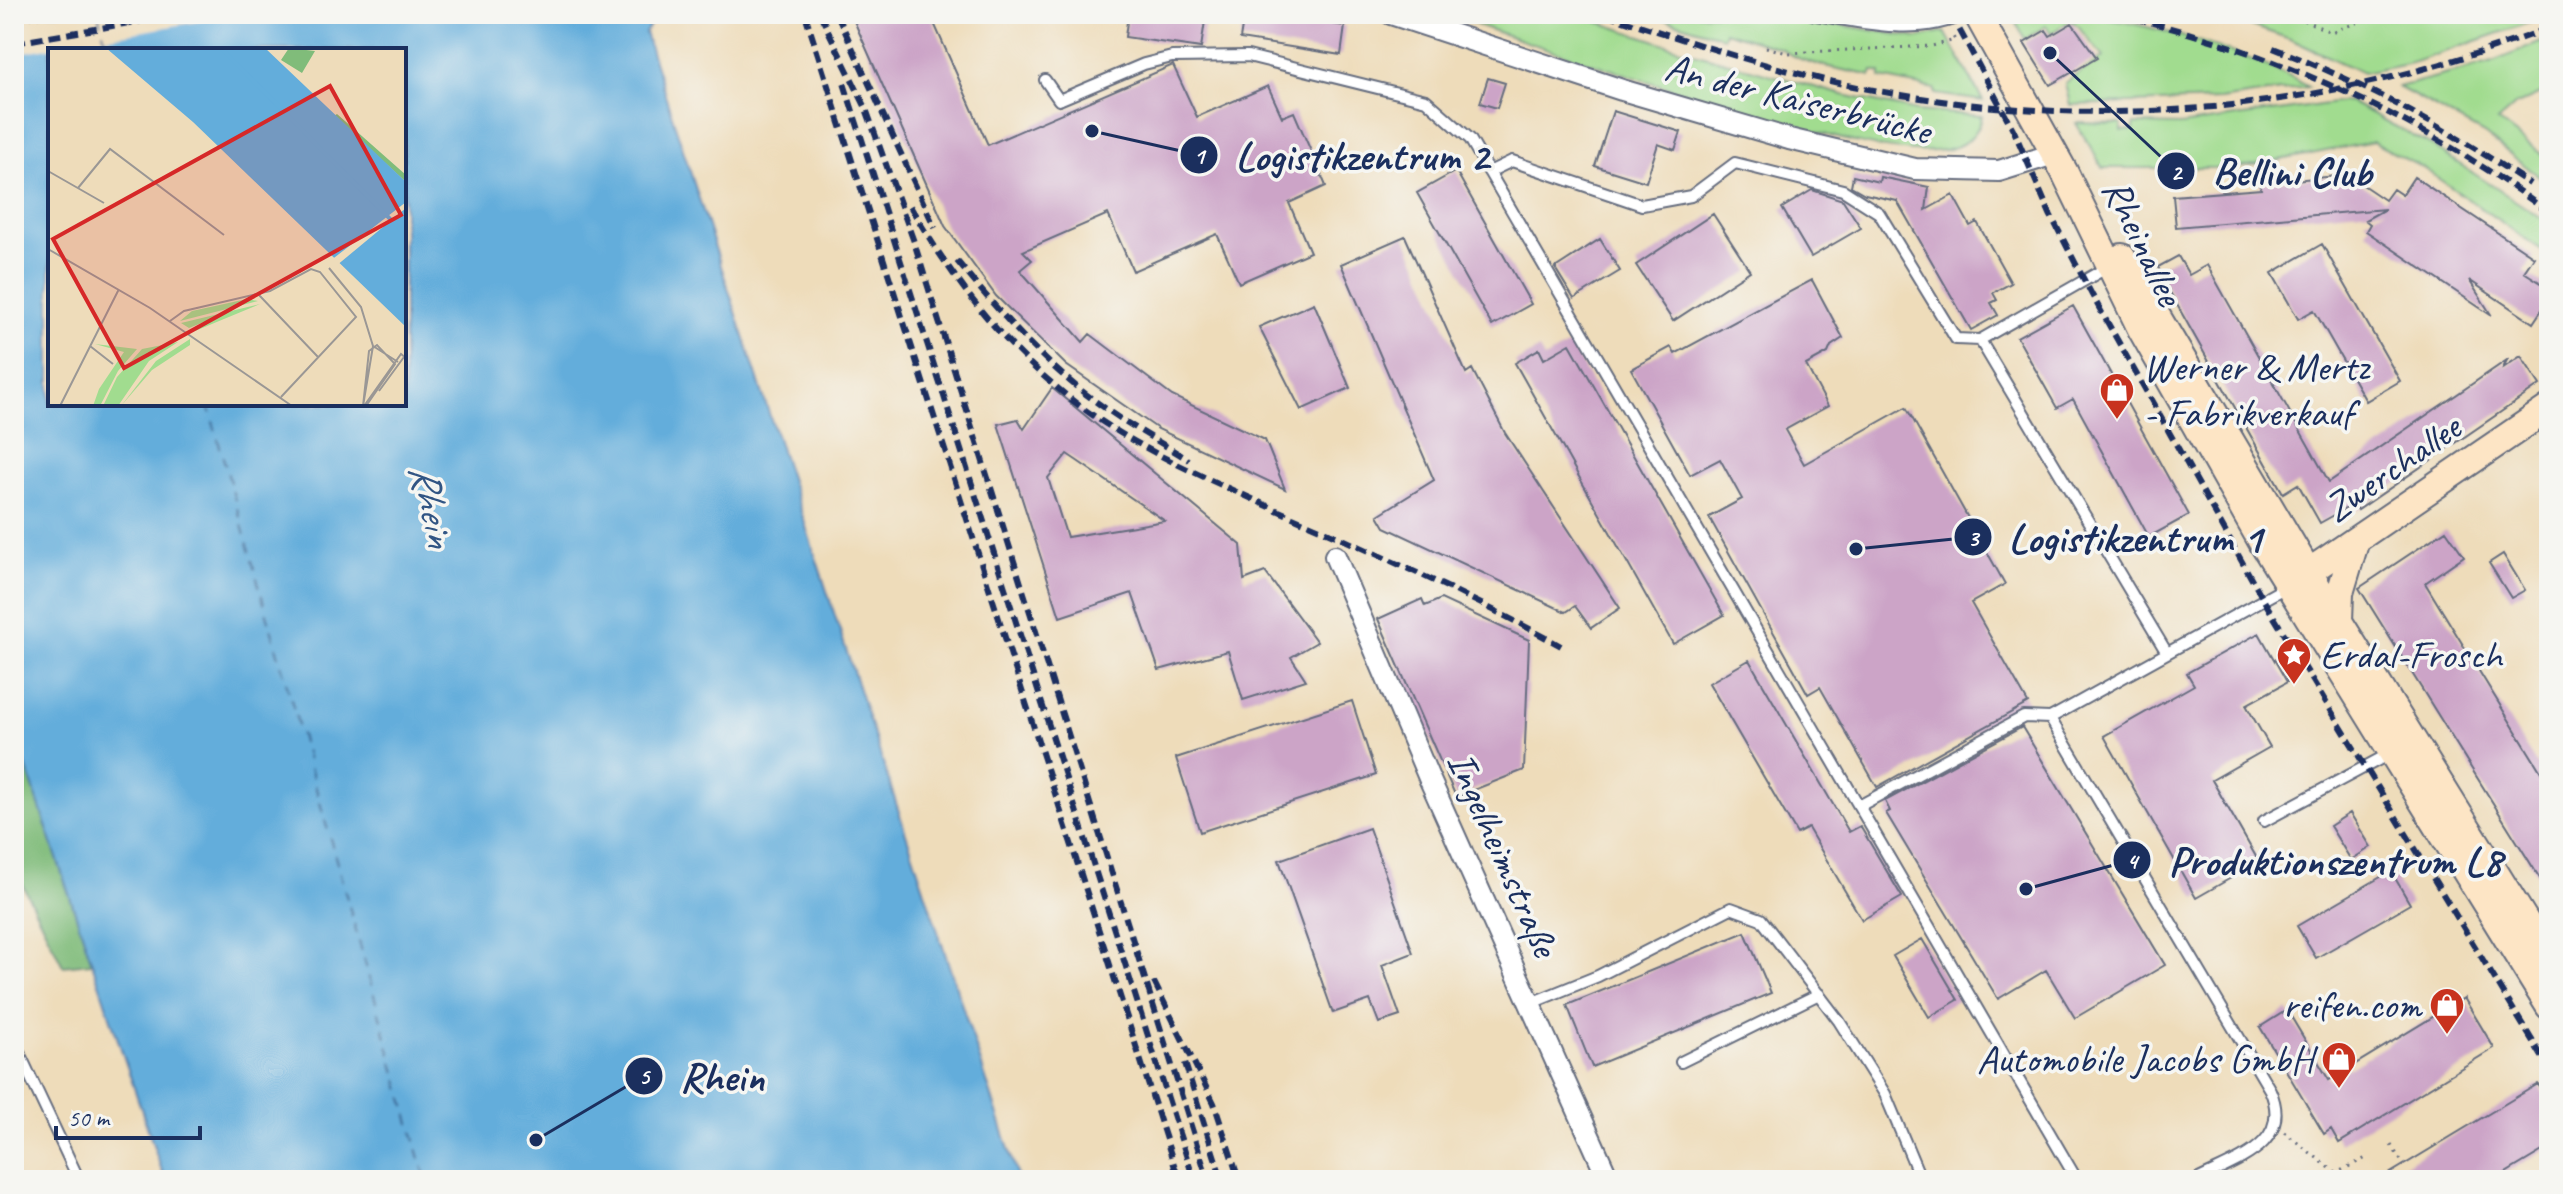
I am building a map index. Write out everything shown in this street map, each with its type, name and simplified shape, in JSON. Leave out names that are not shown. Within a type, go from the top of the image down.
[{"type":"main road","name":"Rheinallee","points":[[1977,14],[2059,162],[2108,267],[2298,579],[2339,621],[2549,959]]},
{"type":"main road","name":"Rheinallee","points":[[2059,162],[2115,247],[2391,753],[2549,1006]]},
{"type":"main road","name":"Zwerchallee","points":[[2298,579],[2549,408]]},
{"type":"main road","points":[[2339,621],[2340,593],[2356,540]]},
{"type":"street","name":"An der Kaiserbrücke","points":[[1391,14],[1622,90],[1789,139],[1915,169],[1999,171],[2059,162]]},
{"type":"street","name":"Ingelheimstraße","points":[[1335,556],[1429,778],[1609,1180]]},
{"type":"lane","points":[[1812,14],[1857,22],[1917,26],[1945,22],[1965,14]]},
{"type":"lane","points":[[1045,80],[1059,100],[1144,64],[1172,57],[1248,56],[1426,100],[1470,139],[2077,1180]]},
{"type":"lane","points":[[1489,172],[1512,161],[1642,205],[1691,196],[1735,163],[1843,190],[1879,213],[1956,339],[1980,340],[2108,267]]},
{"type":"lane","points":[[1980,340],[2167,653]]},
{"type":"lane","name":"Zwerchallee","points":[[2050,718],[2298,579]]},
{"type":"lane","points":[[1861,805],[2024,717],[2050,718],[2270,1090],[2277,1110],[2275,1125],[2262,1145],[2197,1180]]},
{"type":"lane","points":[[2264,821],[2391,753]]},
{"type":"lane","points":[[1531,1003],[1598,976],[1731,908],[1761,919],[1819,994],[1885,1094],[1921,1180]]},
{"type":"lane","points":[[1681,1062],[1819,994]]},
{"type":"lane","points":[[14,1042],[79,1180]]},
{"type":"path","points":[[14,21],[54,14]]},
{"type":"path","points":[[2289,14],[2331,32],[2382,14]]},
{"type":"path","points":[[1766,47],[1787,53],[1932,46],[1955,40]]},
{"type":"path","points":[[2275,1125],[2336,1173],[2366,1158]]},
{"type":"path","points":[[2391,1145],[2404,1165]]},
{"type":"green space","points":[[1445,14],[1574,14],[1690,52],[1843,95],[1917,111],[1982,116],[1973,135],[1963,143],[1944,150],[1900,150],[1876,146],[1826,135],[1680,91]]},
{"type":"green space","points":[[1649,14],[1775,14],[1918,38],[1945,32],[1983,101],[1935,94],[1935,89],[1881,78],[1881,73],[1873,71],[1871,76],[1824,66],[1725,31],[1723,37]]},
{"type":"green space","points":[[2011,14],[2076,14],[2139,25],[2230,52],[2308,87],[2220,100],[2070,105],[2065,83],[2103,57],[2075,23],[2070,21],[2051,33],[2046,26],[2025,39]]},
{"type":"green space","points":[[2216,14],[2549,16],[2412,63],[2363,73],[2290,39]]},
{"type":"green space","points":[[2549,39],[2549,90],[2516,105],[2498,121],[2549,160],[2549,184],[2484,134],[2398,87],[2490,63]]},
{"type":"green space","points":[[2348,101],[2432,146],[2534,213],[2549,225],[2549,255],[2423,168],[2373,142],[2238,168],[2103,168],[2076,123],[2121,124],[2121,131],[2134,130],[2134,124],[2180,125]]},
{"type":"green space","points":[[14,730],[92,963],[63,966],[14,868]]},
{"type":"water","points":[[14,14],[657,14],[645,33],[1019,1180],[165,1180],[14,730]]},
{"type":"pier","points":[[28,14],[241,14],[14,54],[14,16]]},
{"type":"building","points":[[851,14],[930,14],[988,145],[1173,65],[1197,117],[1268,86],[1282,117],[1294,112],[1326,186],[1289,203],[1310,252],[1239,283],[1217,234],[1133,271],[1108,214],[1023,251],[1032,260],[1020,270],[1083,342],[1090,334],[1172,396],[1265,440],[1285,489],[1158,429],[1066,365],[996,296],[945,226]]},
{"type":"building","points":[[1128,14],[1206,14],[1201,48],[1125,37]]},
{"type":"building","points":[[1244,14],[1270,14],[1345,26],[1341,55],[1240,39]]},
{"type":"building","points":[[2072,23],[2097,58],[2050,85],[2024,43],[2046,30],[2050,36]]},
{"type":"building","points":[[1488,78],[1505,83],[1497,108],[1480,103]]},
{"type":"building","points":[[1613,111],[1681,132],[1675,150],[1658,144],[1646,182],[1595,166]]},
{"type":"building","points":[[1456,171],[1531,304],[1492,326],[1417,193]]},
{"type":"building","points":[[2348,175],[2385,200],[2393,189],[2402,195],[2414,177],[2534,257],[2524,272],[2549,288],[2549,299],[2533,323],[2469,280],[2492,316],[2366,231],[2370,224],[2365,220],[2385,209],[2176,227],[2173,196],[2261,189],[2260,183]]},
{"type":"building","points":[[1853,176],[1879,182],[1880,177],[1929,187],[1926,210],[1953,195],[1970,226],[1977,222],[2011,283],[1993,293],[1997,300],[1991,303],[1998,315],[1971,330],[1897,201],[1865,194],[1851,186]]},
{"type":"building","points":[[1812,190],[1843,200],[1861,228],[1811,257],[1782,208]]},
{"type":"building","points":[[1713,214],[1750,271],[1673,321],[1636,265]]},
{"type":"building","points":[[1405,236],[1466,373],[1472,369],[1505,433],[1620,608],[1591,628],[1575,606],[1566,612],[1385,527],[1378,515],[1434,480],[1341,264]]},
{"type":"building","points":[[1600,239],[1620,271],[1574,299],[1555,268]]},
{"type":"building","points":[[2322,244],[2400,381],[2366,401],[2314,310],[2298,319],[2272,273]]},
{"type":"building","points":[[2178,256],[2189,275],[2207,265],[2329,482],[2507,360],[2503,368],[2521,356],[2540,385],[2358,510],[2354,504],[2320,523],[2298,484],[2283,493],[2167,287],[2158,267]]},
{"type":"building","points":[[1812,280],[1843,338],[1831,346],[1828,353],[1806,365],[1828,406],[1785,430],[1804,464],[1906,407],[2005,584],[1971,603],[2028,703],[1877,787],[1820,687],[1808,694],[1709,517],[1742,499],[1720,459],[1690,475],[1631,369],[1671,347],[1675,354]]},
{"type":"building","points":[[1314,303],[1350,388],[1301,410],[1259,327]]},
{"type":"building","points":[[2073,306],[2189,515],[2149,537],[2073,399],[2057,408],[2017,337]]},
{"type":"building","points":[[1570,344],[1724,615],[1673,644],[1515,363],[1539,349],[1544,359]]},
{"type":"building","points":[[1052,388],[1241,545],[1244,580],[1265,572],[1317,642],[1291,657],[1306,680],[1243,700],[1228,651],[1159,670],[1132,593],[1060,617],[998,424],[1018,419],[1024,429]],"holes":[[[1067,454],[1165,521],[1067,537],[1048,478]]]},
{"type":"building","points":[[2446,530],[2464,556],[2425,583],[2549,785],[2549,893],[2359,588]]},
{"type":"building","points":[[2503,554],[2525,590],[2511,598],[2489,563]]},
{"type":"building","points":[[1422,599],[1425,606],[1441,599],[1529,640],[1524,770],[1456,797],[1378,619]]},
{"type":"building","points":[[2259,633],[2287,682],[2246,705],[2270,747],[2212,780],[2259,862],[2196,898],[2104,736],[2194,685],[2187,673]]},
{"type":"building","points":[[1749,660],[1849,832],[1860,826],[1902,897],[1862,920],[1808,828],[1797,834],[1709,683]]},
{"type":"building","points":[[1352,701],[1376,775],[1200,832],[1176,758]]},
{"type":"building","points":[[2022,727],[2165,965],[2075,1018],[2046,970],[1998,999],[1886,813],[1890,811],[1885,801]]},
{"type":"building","points":[[2350,813],[2371,847],[2351,860],[2330,826]]},
{"type":"building","points":[[1369,828],[1413,953],[1382,965],[1400,1016],[1379,1023],[1370,1000],[1333,1013],[1279,860]]},
{"type":"building","points":[[2391,871],[2410,904],[2316,958],[2297,926]]},
{"type":"building","points":[[1745,932],[1771,993],[1592,1067],[1567,1005]]},
{"type":"building","points":[[1922,939],[1958,1000],[1929,1017],[1893,956]]},
{"type":"building","points":[[2464,998],[2494,1048],[2339,1143],[2331,1129],[2324,1134],[2260,1027],[2287,1010],[2329,1080]]},
{"type":"building","points":[[2538,1084],[2549,1102],[2549,1147],[2494,1180],[2379,1180]]},
{"type":"ferry route","points":[[98,14],[107,48]]},
{"type":"ferry route","points":[[209,406],[426,1180]]},
{"type":"railway","points":[[14,43],[182,14]]},
{"type":"railway","points":[[805,14],[1179,1180]]},
{"type":"railway","points":[[820,14],[865,106],[914,242],[1208,1180]]},
{"type":"railway","points":[[837,14],[935,228]]},
{"type":"railway","points":[[1605,14],[1756,62],[1848,85],[1938,100],[2027,109],[2115,112],[2203,108],[2290,97],[2377,81],[2549,28]]},
{"type":"railway","points":[[1951,14],[2014,131],[2050,214],[2092,295],[2263,599],[2549,1068]]},
{"type":"railway","points":[[2117,14],[2232,47],[2343,91],[2449,146],[2549,213]]},
{"type":"railway","points":[[2273,48],[2405,108],[2530,184]]},
{"type":"railway","points":[[844,83],[1194,1180]]},
{"type":"railway","points":[[910,206],[957,279],[992,324],[1032,366],[1104,423],[1185,468],[1417,573],[1561,646]]},
{"type":"railway","points":[[957,261],[1022,336],[1057,370],[1118,417],[1189,460]]},
{"type":"railway","points":[[1154,982],[1214,1103],[1239,1180]]},
{"type":"railway","points":[[1185,1063],[1222,1180]]},
{"type":"place","name":"Bellini Club","points":[[2050,53]]},
{"type":"place","name":"Logistikzentrum 2","points":[[1092,131]]},
{"type":"place","name":"Werner & Mertz - Fabrikverkauf","points":[[2117,421]]},
{"type":"place","name":"Logistikzentrum 1","points":[[1856,549]]},
{"type":"place","name":"Erdal-Frosch","points":[[2294,686]]},
{"type":"place","name":"Produktionszentrum L8","points":[[2026,889]]},
{"type":"place","name":"reifen.com","points":[[2447,1036]]},
{"type":"place","name":"Automobile Jacobs GmbH","points":[[2339,1090]]},
{"type":"place","name":"Rhein","points":[[536,1140]]}]
